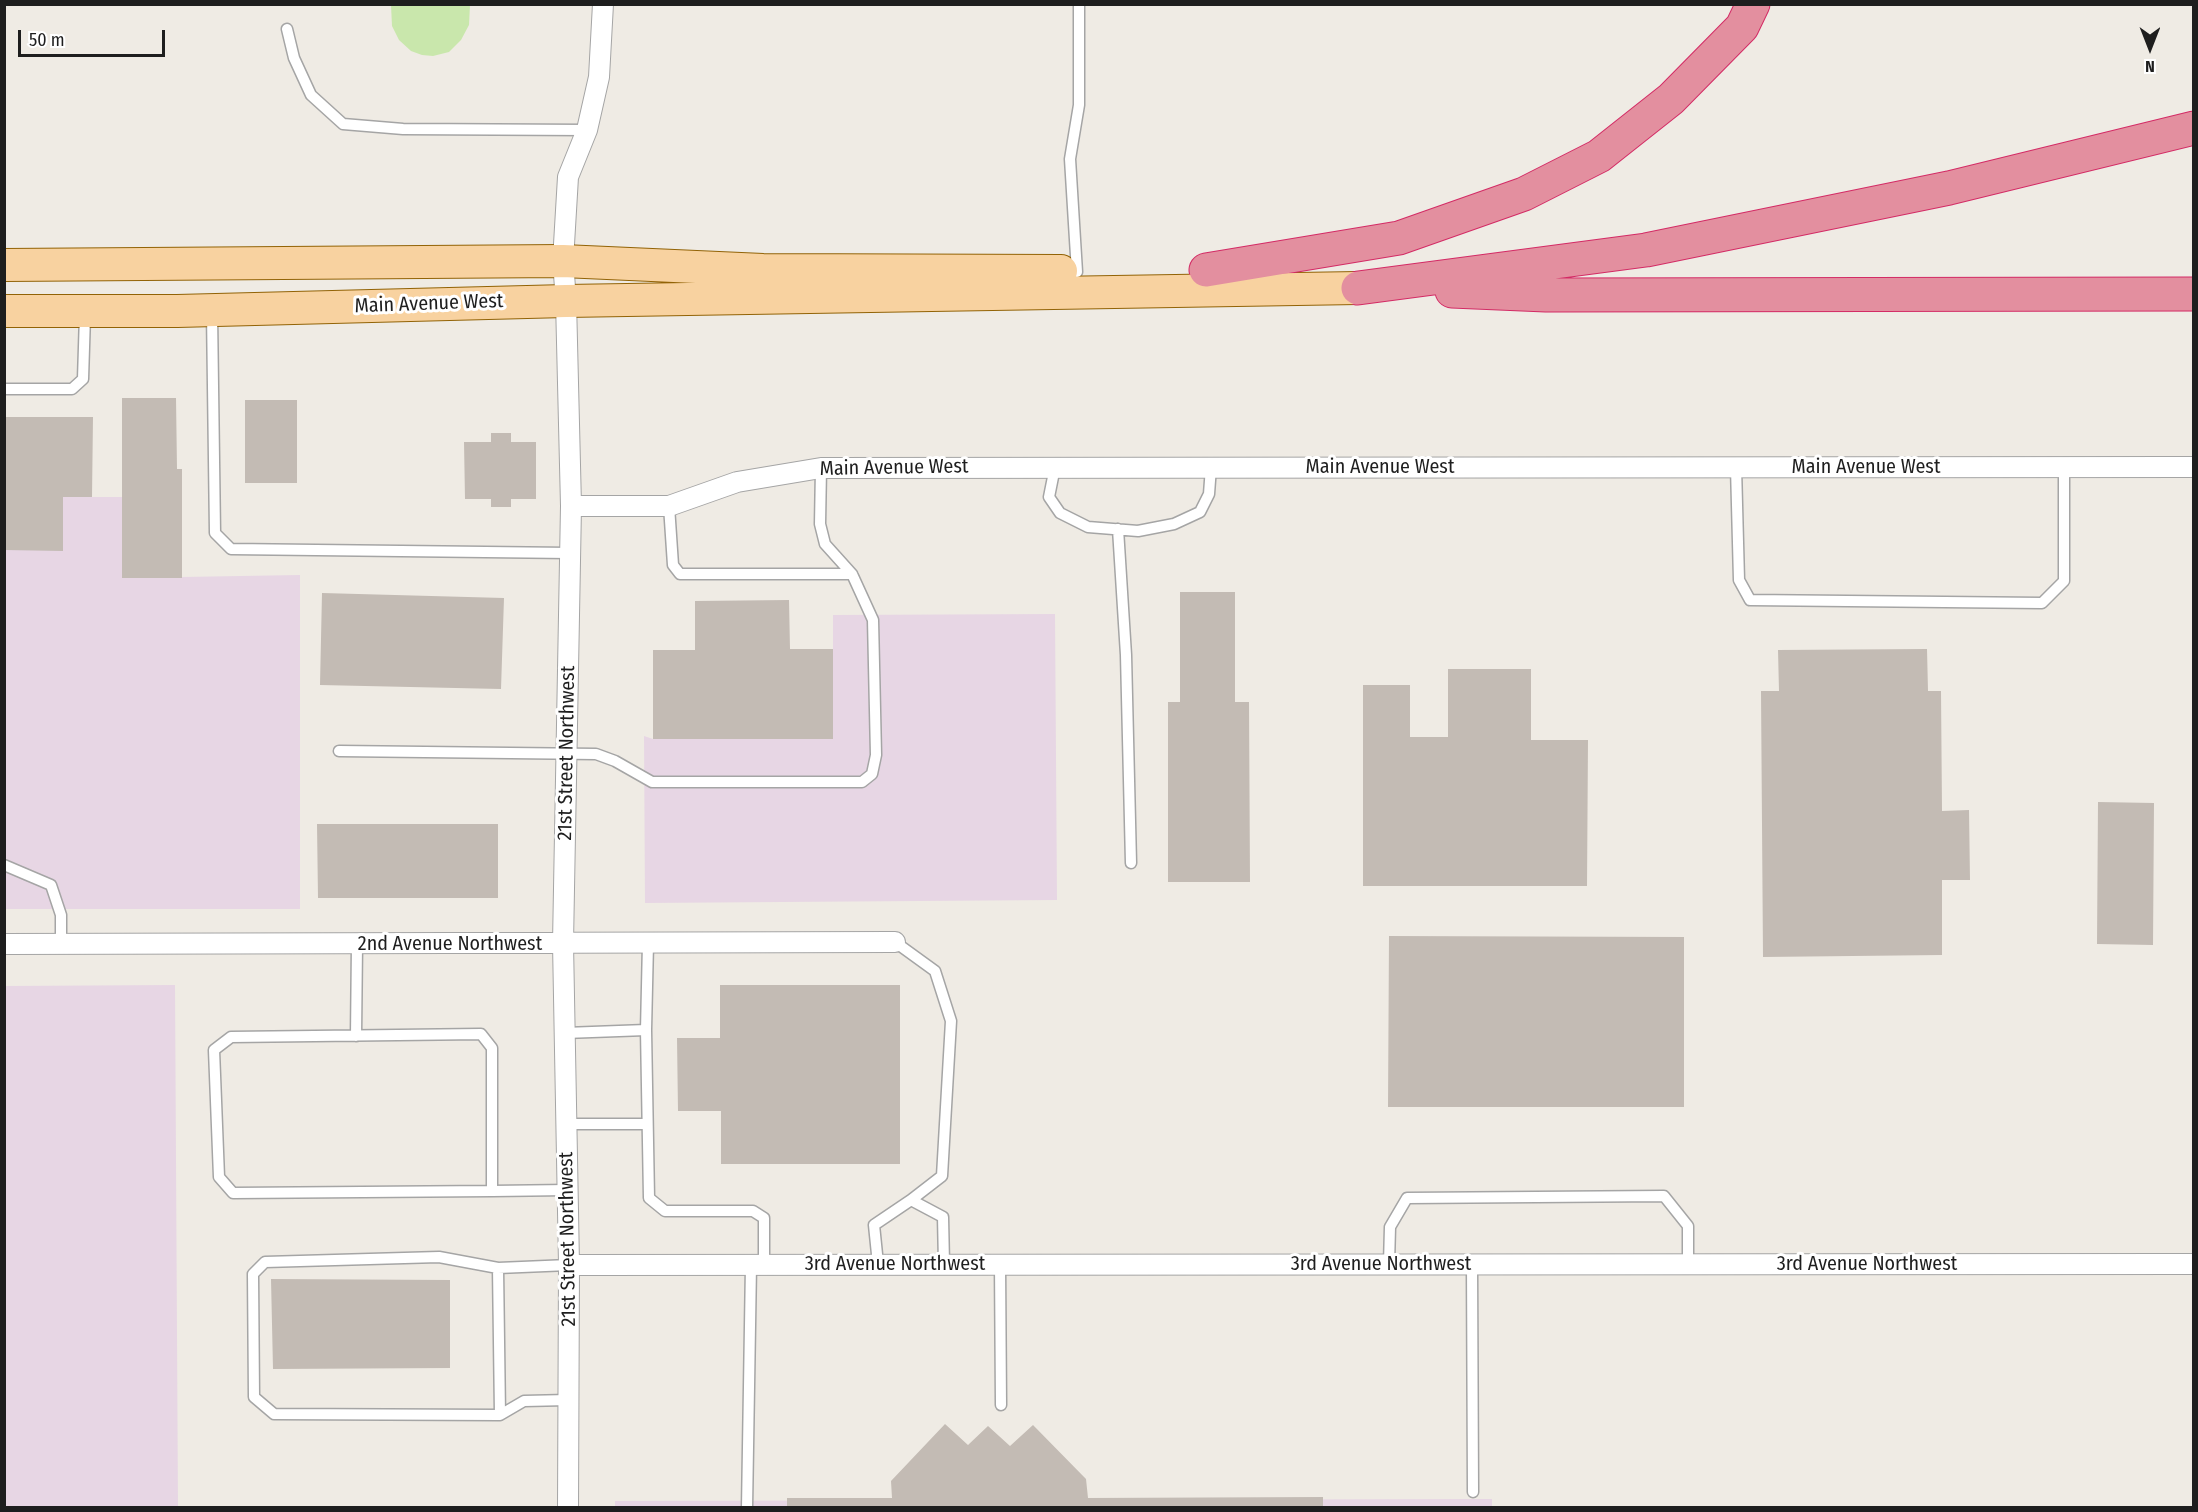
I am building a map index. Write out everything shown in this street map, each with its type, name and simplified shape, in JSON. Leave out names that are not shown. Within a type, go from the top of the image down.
[{"type":"highway","points":[[1206,270],[1399,238],[1524,194],[1599,156],[1671,99],[1742,27],[1753,4]]},
{"type":"highway","points":[[1358,288],[1646,250],[1949,188],[2193,128]]},
{"type":"highway","points":[[1206,270],[1646,250]]},
{"type":"highway","points":[[1358,288],[1546,295],[2193,294]]},
{"type":"main road","name":"Main Avenue West","points":[[4,265],[563,261],[763,270],[1077,272],[1206,270]]},
{"type":"main road","name":"Main Avenue West","points":[[4,311],[212,310],[566,301],[1358,288]]},
{"type":"street","name":"21st Street Northwest","points":[[568,1508],[569,1265],[563,943],[571,506],[563,261],[568,177],[587,130],[599,77],[603,4]]},
{"type":"street","name":"Main Avenue West","points":[[571,506],[669,506],[737,482],[821,468],[1055,466],[2193,467]]},
{"type":"street","name":"2nd Avenue Northwest","points":[[4,944],[895,942]]},
{"type":"street","name":"3rd Avenue Northwest","points":[[569,1265],[2193,1264]]},
{"type":"lane","points":[[1077,272],[1070,159],[1079,105],[1078,4]]},
{"type":"lane","points":[[287,29],[294,58],[311,96],[343,124],[403,129],[587,130]]},
{"type":"lane","points":[[212,310],[215,533],[231,549],[570,553]]},
{"type":"lane","points":[[4,388],[72,389],[83,379],[85,311]]},
{"type":"lane","points":[[1055,466],[1049,497],[1060,513],[1088,527],[1138,531],[1174,524],[1200,512],[1209,494],[1211,466]]},
{"type":"lane","points":[[1736,466],[1739,580],[1750,600],[2042,603],[2064,581],[2064,467]]},
{"type":"lane","points":[[339,751],[567,752],[596,754],[615,761],[652,782],[862,782],[872,774],[876,755],[873,620],[852,574],[825,544],[820,524],[821,468]]},
{"type":"lane","points":[[669,506],[673,565],[680,574],[852,574]]},
{"type":"lane","points":[[1118,529],[1126,655],[1131,863]]},
{"type":"lane","points":[[4,865],[51,885],[61,915],[61,944]]},
{"type":"lane","points":[[878,1264],[874,1225],[912,1200],[942,1176],[951,1021],[935,971],[895,942]]},
{"type":"lane","points":[[648,943],[646,1030],[649,1198],[665,1211],[753,1211],[764,1218],[757,1265],[747,1508]]},
{"type":"lane","points":[[356,1035],[357,944]]},
{"type":"lane","points":[[565,1033],[646,1030]]},
{"type":"lane","points":[[492,1191],[492,1048],[480,1034],[231,1037],[214,1050],[219,1177],[233,1193],[492,1191],[568,1190]]},
{"type":"lane","points":[[567,1124],[647,1124]]},
{"type":"lane","points":[[1389,1264],[1390,1227],[1407,1198],[1664,1196],[1688,1226],[1688,1264]]},
{"type":"lane","points":[[912,1200],[943,1217],[944,1264]]},
{"type":"lane","points":[[568,1400],[524,1401],[500,1415],[274,1414],[254,1397],[253,1274],[265,1262],[439,1257],[498,1268],[569,1265]]},
{"type":"lane","points":[[1000,1264],[1001,1405]]},
{"type":"lane","points":[[1472,1264],[1473,1492]]},
{"type":"lane","points":[[498,1268],[500,1415]]},
{"type":"shaded area","points":[[63,497],[122,497],[123,578],[300,575],[300,909],[5,909],[5,550],[63,550]]},
{"type":"shaded area","points":[[1055,614],[1057,900],[645,903],[644,736],[653,739],[833,739],[833,615]]},
{"type":"shaded area","points":[[175,985],[178,1507],[5,1507],[5,986]]},
{"type":"shaded area","points":[[1492,1499],[1492,1507],[615,1508],[615,1501]]},
{"type":"green space","points":[[391,5],[470,5],[469,25],[461,40],[449,52],[433,56],[422,55],[411,51],[399,40],[392,26]]},
{"type":"building","points":[[122,398],[176,398],[177,469],[182,469],[182,578],[122,578]]},
{"type":"building","points":[[245,400],[297,400],[297,483],[245,483]]},
{"type":"building","points":[[4,417],[93,417],[92,497],[63,497],[63,551],[4,550]]},
{"type":"building","points":[[491,433],[511,433],[511,442],[536,442],[536,499],[511,499],[511,507],[491,507],[491,499],[465,499],[464,442],[491,442]]},
{"type":"building","points":[[1180,592],[1235,592],[1235,702],[1249,702],[1250,882],[1168,882],[1168,702],[1180,702]]},
{"type":"building","points":[[322,593],[504,598],[501,689],[320,685]]},
{"type":"building","points":[[789,600],[790,649],[833,649],[833,739],[653,739],[653,650],[695,650],[695,601]]},
{"type":"building","points":[[1927,649],[1928,691],[1941,691],[1942,811],[1969,810],[1970,880],[1942,880],[1942,955],[1763,957],[1761,691],[1779,691],[1778,650]]},
{"type":"building","points":[[1448,669],[1531,669],[1531,740],[1588,740],[1587,886],[1363,886],[1363,685],[1410,685],[1410,737],[1448,737]]},
{"type":"building","points":[[2098,802],[2154,803],[2153,945],[2097,944]]},
{"type":"building","points":[[317,824],[498,824],[498,898],[318,898]]},
{"type":"building","points":[[1389,936],[1684,937],[1684,1107],[1388,1107]]},
{"type":"building","points":[[720,985],[900,985],[900,1164],[721,1164],[721,1111],[678,1111],[677,1038],[720,1038]]},
{"type":"building","points":[[271,1279],[450,1280],[450,1368],[273,1369]]},
{"type":"building","points":[[945,1424],[968,1445],[988,1426],[1010,1446],[1033,1425],[1086,1479],[1088,1498],[1323,1497],[1323,1508],[787,1508],[787,1498],[892,1498],[891,1481]]}]
